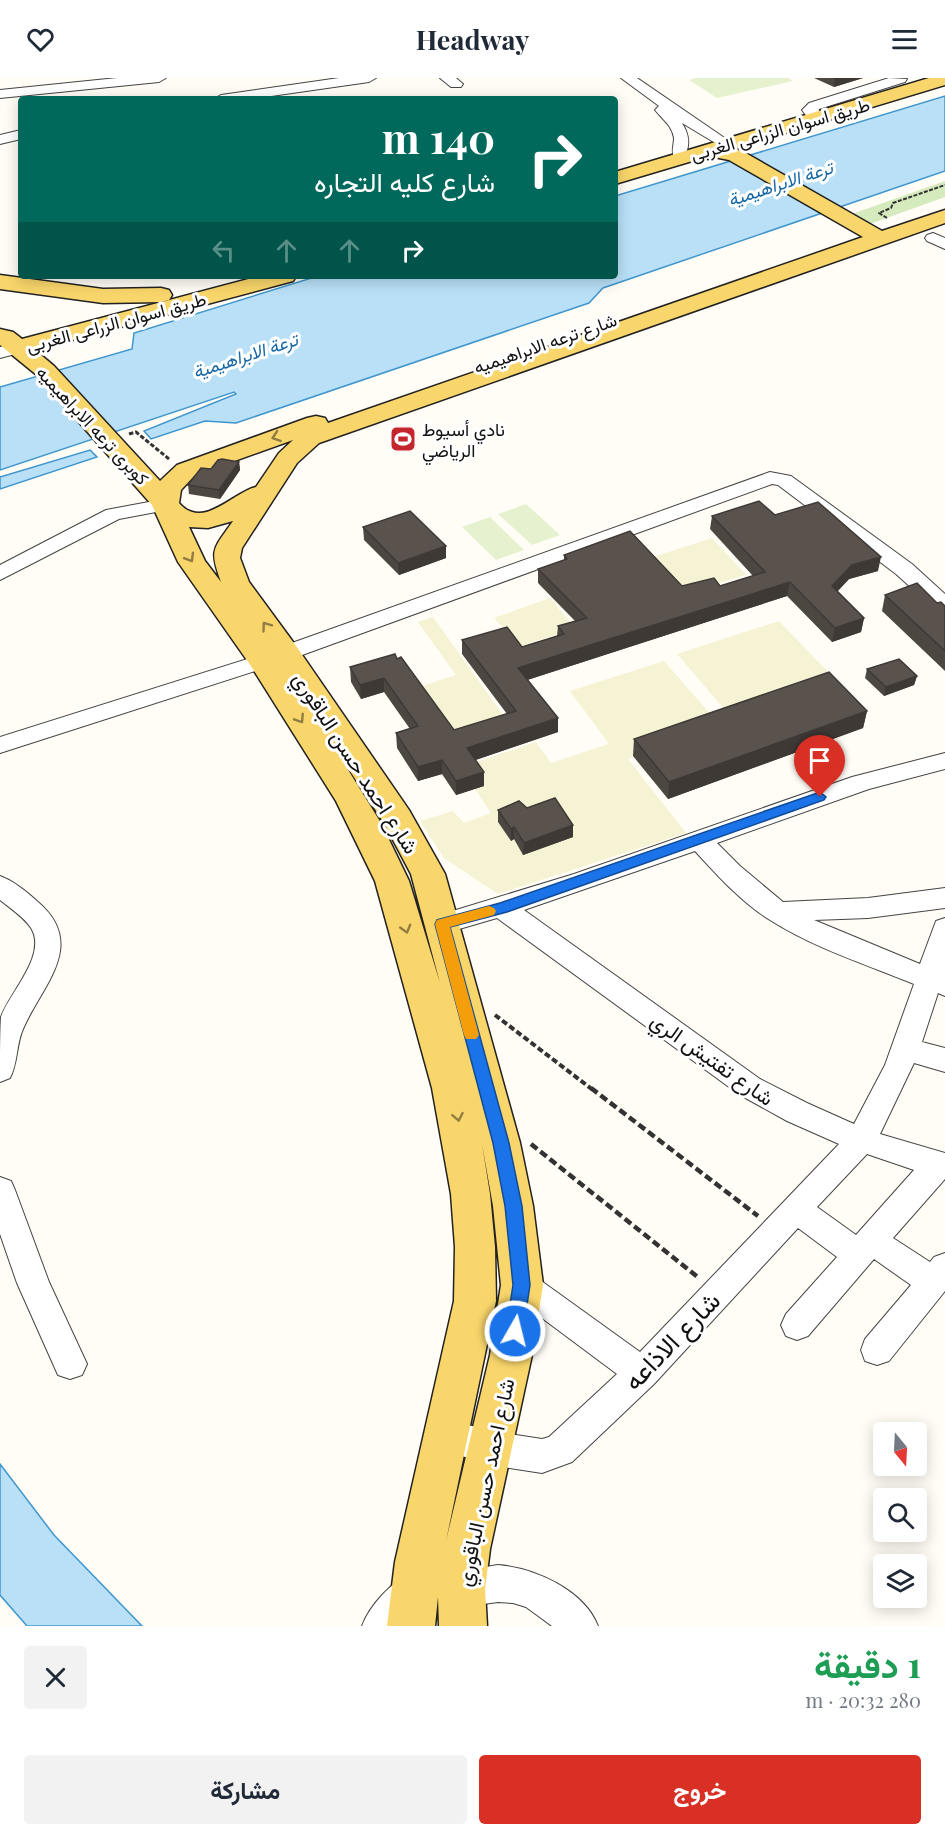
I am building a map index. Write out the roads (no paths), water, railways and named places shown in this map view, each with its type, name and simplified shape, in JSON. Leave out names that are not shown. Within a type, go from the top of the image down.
[{"type":"main road","name":"طريق اسوان الزراعى الغربى","points":[[618,177],[724,147],[908,82],[937,78]]},
{"type":"main road","name":"طريق اسوان الزراعى الغربى","points":[[908,82],[945,79]]},
{"type":"main road","name":"طريق اسوان الزراعى الغربى","points":[[618,171],[679,154],[724,147]]},
{"type":"main road","points":[[724,147],[871,227]]},
{"type":"main road","name":"شارع ترعه الابراهيميه","points":[[268,486],[288,458],[310,438],[871,227],[944,214]]},
{"type":"main road","name":"طريق اسوان الزراعى الغربى","points":[[0,282],[103,296],[132,297],[179,294],[246,279]]},
{"type":"main road","name":"طريق اسوان الزراعى الغربى","points":[[4,338],[96,326],[274,279]]},
{"type":"main road","points":[[0,300],[42,288]]},
{"type":"main road","points":[[96,326],[113,308],[111,301],[103,296]]},
{"type":"main road","name":"كوبرى ترعه الابراهيميه","points":[[4,338],[46,371],[126,445],[165,505]]},
{"type":"main road","name":"شارع ترعه الابراهيميه","points":[[165,505],[168,488],[184,472],[200,463],[514,360]]},
{"type":"main road","points":[[165,505],[184,519],[210,520],[235,511],[268,486]]},
{"type":"main road","name":"شارع احمد حسن الباقوري","points":[[268,486],[233,538],[226,558],[235,583],[365,822],[392,881],[458,1114],[469,1185],[477,1259],[475,1301],[418,1562],[413,1607]]},
{"type":"main road","name":"شارع احمد حسن الباقوري","points":[[165,505],[192,562],[274,657],[398,818],[428,874],[501,1143],[513,1206],[522,1285],[511,1355],[467,1549],[462,1608]]},
{"type":"main road","points":[[392,881],[428,874]]},
{"type":"main road","points":[[413,1607],[462,1608]]},
{"type":"street","points":[[0,94],[32,95],[108,81],[159,78]]},
{"type":"street","points":[[242,96],[369,78]]},
{"type":"street","points":[[618,78],[675,121],[682,136],[679,154]]},
{"type":"street","points":[[628,78],[724,147]]},
{"type":"street","points":[[108,81],[119,96]]},
{"type":"street","points":[[0,140],[18,135]]},
{"type":"street","points":[[0,745],[274,657],[770,477],[784,480],[904,569],[945,606]]},
{"type":"street","points":[[0,574],[113,514],[165,505]]},
{"type":"street","points":[[442,924],[502,908],[830,794],[945,761]]},
{"type":"street","points":[[699,840],[739,880],[777,912],[817,934],[936,983]]},
{"type":"street","points":[[0,886],[39,919],[46,928],[48,938],[48,949],[35,985],[4,1039],[0,1070]]},
{"type":"street","points":[[777,912],[868,908],[945,898]]},
{"type":"street","name":"شارع تفتيش الري","points":[[502,908],[750,1087],[807,1119],[860,1141],[941,1165]]},
{"type":"street","name":"شارع الاذاعه","points":[[445,1435],[491,1448],[542,1456],[555,1453],[642,1373],[860,1141],[877,1115],[936,983],[945,928]]},
{"type":"street","points":[[906,1049],[945,1060]]},
{"type":"street","points":[[797,1325],[941,1165]]},
{"type":"street","points":[[0,1190],[33,1283],[70,1364]]},
{"type":"street","points":[[786,1219],[939,1275],[878,1350]]},
{"type":"street","points":[[522,1285],[642,1373]]},
{"type":"street","points":[[462,1608],[482,1584],[504,1583],[525,1587],[548,1597],[580,1626]]},
{"type":"street","points":[[380,1626],[413,1607]]},
{"type":"water","name":"ترعة الابراهيمية","points":[[945,96],[945,171],[603,288],[589,303],[236,423],[205,421],[151,439],[144,431],[236,394],[234,392],[0,470],[0,387],[132,349],[134,333],[308,279],[618,279],[618,195]]},
{"type":"water","points":[[90,450],[97,457],[0,489],[0,477]]},
{"type":"water","points":[[0,1464],[54,1535],[142,1626],[27,1626],[0,1595]]},
{"type":"place","name":"نادي أسيوط الرياضي","points":[[403,439]]}]
